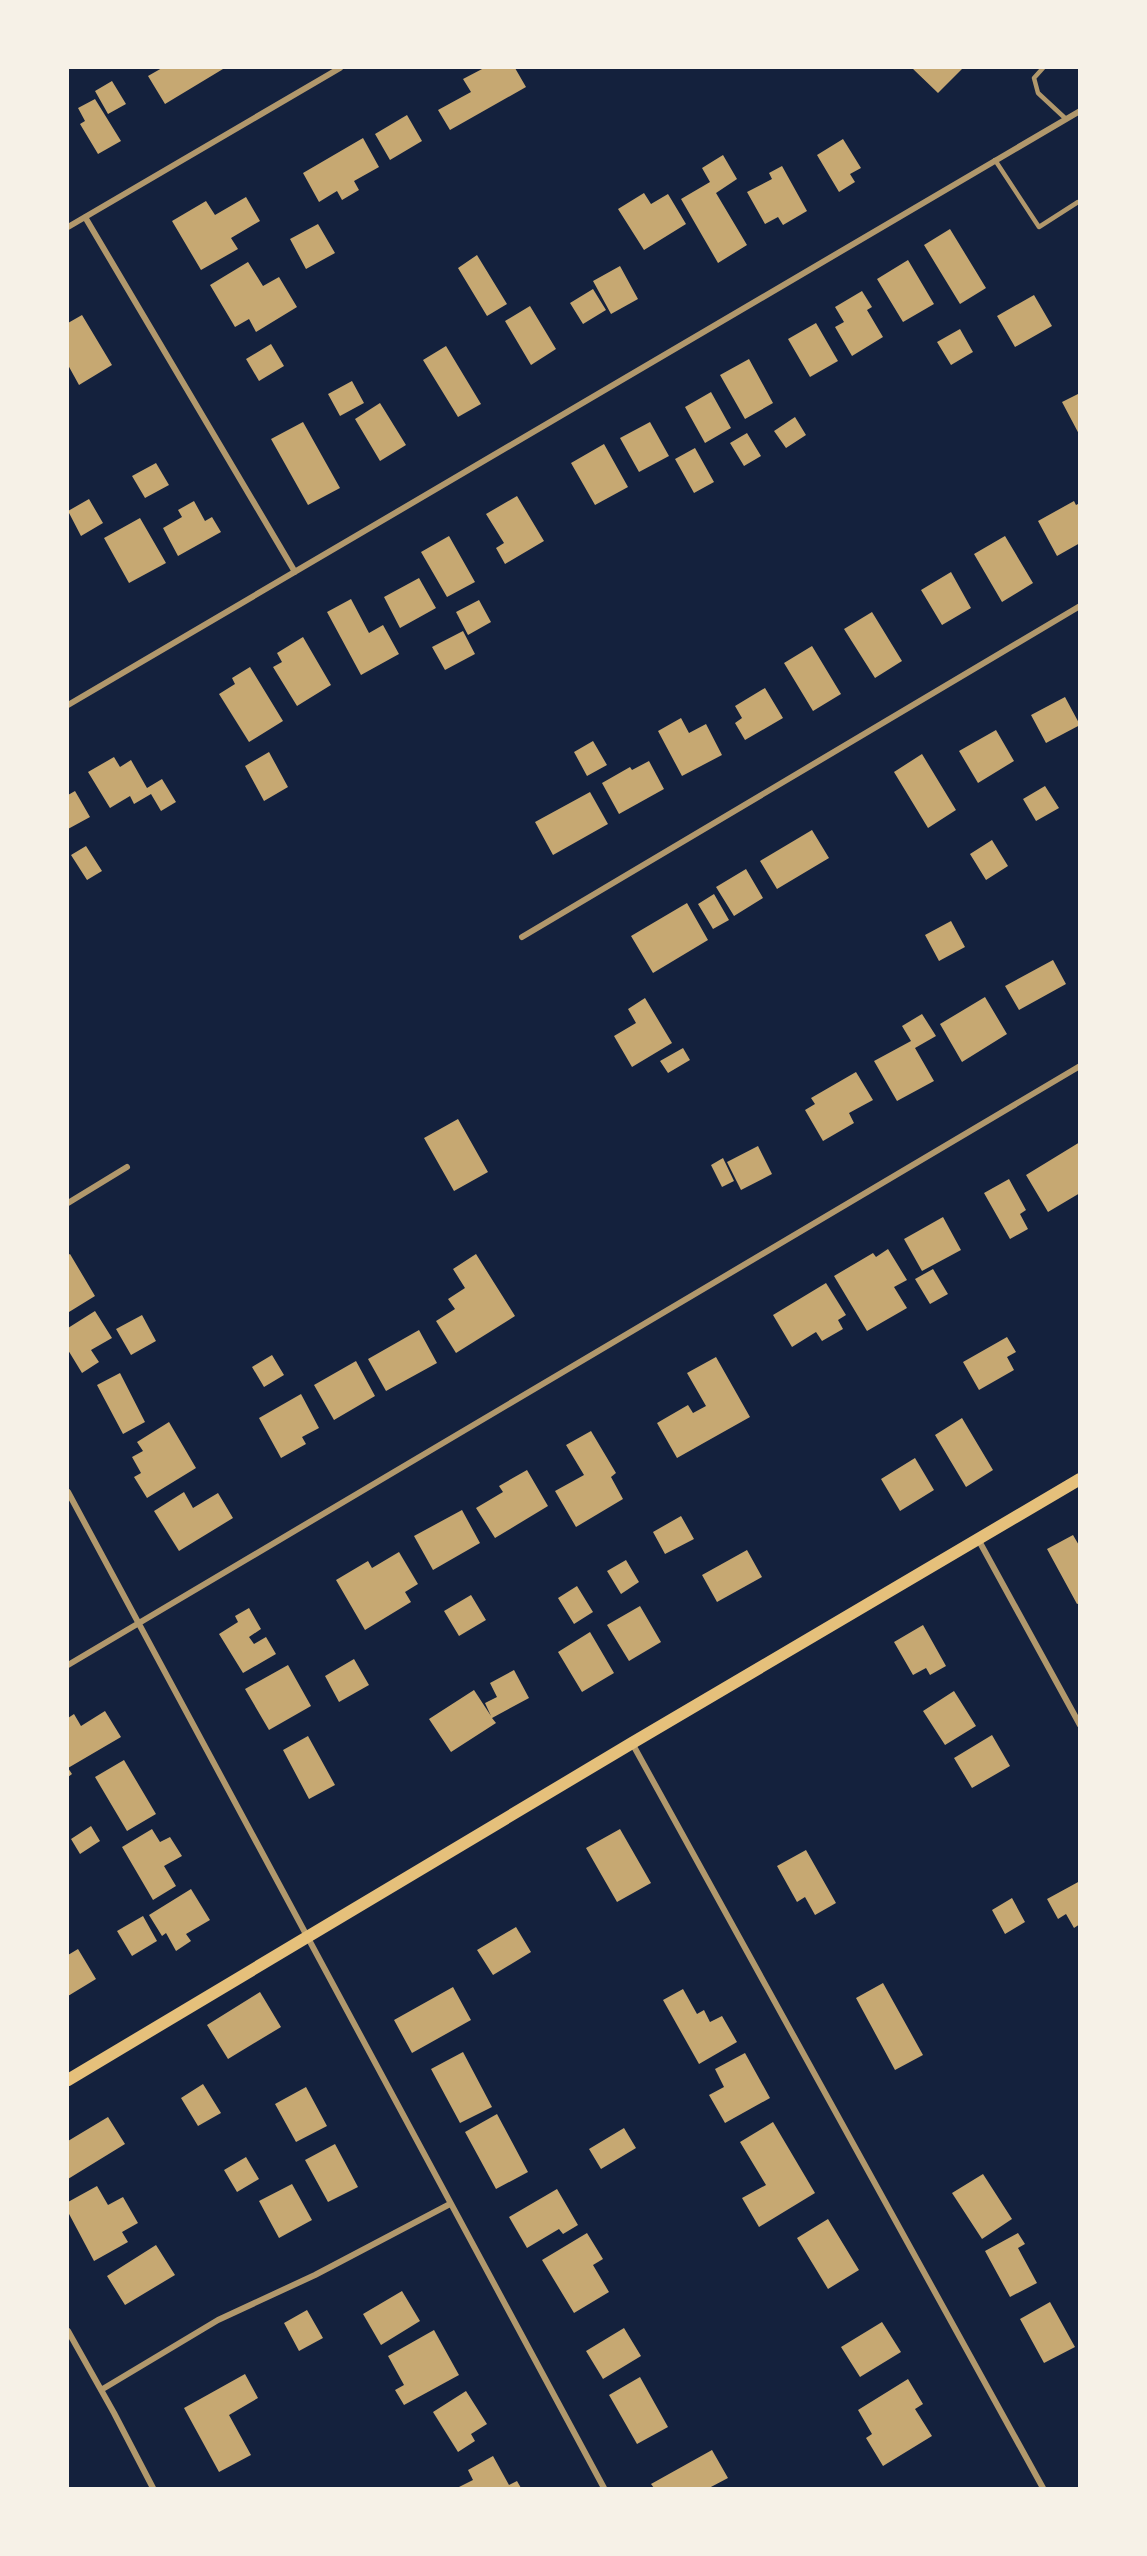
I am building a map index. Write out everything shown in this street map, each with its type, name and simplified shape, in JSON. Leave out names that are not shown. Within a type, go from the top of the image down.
[{"type":"main road","points":[[68,2080],[306,1936],[1080,1479]]},
{"type":"street","points":[[68,227],[340,68]]},
{"type":"street","points":[[68,705],[1080,111]]},
{"type":"street","points":[[85,217],[295,572]]},
{"type":"street","points":[[522,938],[1080,606]]},
{"type":"street","points":[[68,1665],[137,1622],[1080,1066]]},
{"type":"street","points":[[68,1203],[128,1167]]},
{"type":"street","points":[[68,1492],[604,2488]]},
{"type":"street","points":[[978,1538],[1080,1725]]},
{"type":"street","points":[[632,1743],[1042,2488]]},
{"type":"street","points":[[101,2390],[218,2320],[315,2275],[450,2204]]},
{"type":"street","points":[[68,2331],[153,2488]]},
{"type":"lane","points":[[1032,68],[1038,73]]},
{"type":"lane","points":[[1043,68],[1034,78],[1038,93],[1066,119]]},
{"type":"lane","points":[[995,160],[1039,226],[1079,203]]},
{"type":"building","points":[[162,68],[223,69],[165,104],[148,76]]},
{"type":"building","points":[[484,68],[515,68],[526,87],[450,130],[438,110],[471,92],[463,79]]},
{"type":"building","points":[[912,68],[963,68],[938,93]]},
{"type":"building","points":[[112,81],[126,104],[108,114],[95,91]]},
{"type":"building","points":[[95,99],[121,141],[98,154],[80,124],[85,121],[78,108]]},
{"type":"building","points":[[407,115],[422,141],[390,160],[375,134]]},
{"type":"building","points":[[363,138],[379,167],[354,181],[359,190],[342,200],[337,191],[319,202],[303,173]]},
{"type":"building","points":[[843,139],[861,168],[850,174],[855,182],[839,192],[817,155]]},
{"type":"building","points":[[723,155],[737,179],[716,193],[747,245],[718,263],[681,199],[710,182],[702,168]]},
{"type":"building","points":[[782,166],[807,211],[783,225],[778,217],[765,224],[747,192],[772,179],[769,173]]},
{"type":"building","points":[[644,193],[651,204],[668,194],[686,224],[644,250],[618,209]]},
{"type":"building","points":[[246,197],[260,221],[231,238],[238,249],[201,270],[172,221],[206,201],[215,215]]},
{"type":"building","points":[[318,224],[335,253],[306,269],[290,239]]},
{"type":"building","points":[[950,229],[986,288],[960,304],[924,245]]},
{"type":"building","points":[[477,255],[507,304],[487,316],[458,268]]},
{"type":"building","points":[[908,260],[934,304],[903,322],[877,279]]},
{"type":"building","points":[[248,262],[263,286],[279,277],[297,307],[256,332],[249,319],[235,327],[210,285]]},
{"type":"building","points":[[620,266],[638,299],[611,314],[593,281]]},
{"type":"building","points":[[593,289],[606,310],[583,324],[570,303]]},
{"type":"building","points":[[862,291],[872,307],[867,310],[883,337],[852,356],[835,327],[844,322],[835,307]]},
{"type":"building","points":[[1034,295],[1052,326],[1015,347],[997,316]]},
{"type":"building","points":[[530,306],[556,349],[531,365],[505,321]]},
{"type":"building","points":[[82,315],[112,365],[79,385],[68,365],[68,323]]},
{"type":"building","points":[[816,323],[838,361],[810,377],[788,339]]},
{"type":"building","points":[[960,329],[973,352],[951,365],[937,342]]},
{"type":"building","points":[[271,344],[284,366],[259,381],[246,359]]},
{"type":"building","points":[[446,346],[481,404],[458,417],[423,360]]},
{"type":"building","points":[[749,359],[773,403],[745,419],[720,375]]},
{"type":"building","points":[[352,381],[364,403],[340,416],[328,394]]},
{"type":"building","points":[[711,392],[731,428],[705,443],[685,407]]},
{"type":"building","points":[[1080,393],[1080,436],[1062,402]]},
{"type":"building","points":[[380,403],[406,445],[380,461],[355,419]]},
{"type":"building","points":[[795,417],[806,435],[786,448],[774,431]]},
{"type":"building","points":[[303,422],[340,488],[308,505],[271,439]]},
{"type":"building","points":[[650,422],[669,456],[639,472],[620,438]]},
{"type":"building","points":[[747,433],[761,456],[744,466],[730,443]]},
{"type":"building","points":[[604,444],[628,487],[595,505],[571,463]]},
{"type":"building","points":[[695,448],[714,482],[694,493],[675,459]]},
{"type":"building","points":[[156,463],[169,485],[145,498],[132,476]]},
{"type":"building","points":[[517,496],[544,541],[505,564],[496,548],[504,543],[486,514]]},
{"type":"building","points":[[89,499],[103,523],[81,536],[68,511]]},
{"type":"building","points":[[194,501],[205,521],[212,517],[221,532],[178,556],[163,528],[182,517],[178,510]]},
{"type":"building","points":[[1074,501],[1076,505],[1080,503],[1080,543],[1057,556],[1038,521]]},
{"type":"building","points":[[140,518],[166,563],[129,583],[104,538]]},
{"type":"building","points":[[449,536],[475,582],[447,597],[421,552]]},
{"type":"building","points":[[1005,536],[1033,583],[1002,602],[974,554]]},
{"type":"building","points":[[951,572],[971,608],[942,625],[921,590]]},
{"type":"building","points":[[419,578],[436,608],[400,628],[384,597]]},
{"type":"building","points":[[351,599],[369,633],[383,625],[399,654],[361,675],[327,612]]},
{"type":"building","points":[[479,600],[491,622],[468,635],[456,612]]},
{"type":"building","points":[[872,612],[902,661],[875,678],[844,629]]},
{"type":"building","points":[[463,631],[475,654],[445,670],[432,647]]},
{"type":"building","points":[[303,637],[331,685],[297,706],[273,667],[282,662],[277,653]]},
{"type":"building","points":[[812,646],[841,694],[813,711],[784,663]]},
{"type":"building","points":[[250,667],[283,721],[249,742],[219,694],[235,684],[232,678]]},
{"type":"building","points":[[765,688],[783,718],[745,740],[735,723],[742,718],[735,706]]},
{"type":"building","points":[[1065,697],[1080,725],[1046,743],[1031,715]]},
{"type":"building","points":[[681,718],[689,733],[706,724],[722,755],[682,776],[658,731]]},
{"type":"building","points":[[996,730],[1014,761],[978,783],[959,751]]},
{"type":"building","points":[[593,741],[607,765],[587,776],[574,752]]},
{"type":"building","points":[[269,752],[288,787],[264,801],[245,766]]},
{"type":"building","points":[[922,754],[956,810],[928,828],[894,772]]},
{"type":"building","points":[[114,757],[120,767],[131,760],[147,788],[162,779],[176,802],[161,811],[151,794],[134,804],[130,796],[110,808],[88,772]]},
{"type":"building","points":[[649,761],[664,789],[619,814],[602,783],[630,767],[632,770]]},
{"type":"building","points":[[1045,786],[1059,808],[1036,821],[1023,799]]},
{"type":"building","points":[[75,791],[90,817],[68,829],[68,795]]},
{"type":"building","points":[[590,792],[608,824],[553,855],[535,822]]},
{"type":"building","points":[[812,830],[829,858],[777,889],[760,861]]},
{"type":"building","points":[[992,840],[1008,866],[986,880],[970,854]]},
{"type":"building","points":[[86,846],[102,871],[87,880],[71,855]]},
{"type":"building","points":[[746,869],[763,898],[734,916],[716,887]]},
{"type":"building","points":[[714,894],[729,920],[713,929],[698,904]]},
{"type":"building","points":[[687,903],[708,940],[653,973],[631,936]]},
{"type":"building","points":[[951,921],[965,947],[939,961],[925,935]]},
{"type":"building","points":[[1053,960],[1066,984],[1019,1010],[1005,986]]},
{"type":"building","points":[[985,997],[1007,1034],[962,1062],[940,1024]]},
{"type":"building","points":[[645,998],[672,1043],[632,1067],[614,1036],[636,1023],[628,1009]]},
{"type":"building","points":[[922,1014],[936,1036],[915,1048],[934,1081],[897,1101],[874,1061],[911,1041],[902,1026]]},
{"type":"building","points":[[683,1048],[690,1060],[668,1073],[660,1061]]},
{"type":"building","points":[[856,1072],[873,1100],[849,1113],[854,1123],[823,1141],[805,1110],[815,1104],[811,1098]]},
{"type":"building","points":[[458,1119],[488,1172],[454,1191],[424,1138]]},
{"type":"building","points":[[1080,1142],[1080,1193],[1048,1212],[1026,1175]]},
{"type":"building","points":[[758,1146],[772,1174],[741,1190],[727,1162]]},
{"type":"building","points":[[723,1158],[734,1181],[722,1187],[711,1165]]},
{"type":"building","points":[[1009,1179],[1026,1210],[1020,1214],[1028,1229],[1010,1239],[984,1193]]},
{"type":"building","points":[[943,1217],[961,1250],[922,1271],[904,1239]]},
{"type":"building","points":[[888,1249],[907,1280],[894,1287],[907,1308],[867,1331],[834,1276],[873,1253],[876,1257]]},
{"type":"building","points":[[70,1254],[95,1296],[69,1312],[68,1255]]},
{"type":"building","points":[[476,1254],[515,1316],[456,1353],[436,1321],[455,1309],[448,1299],[465,1288],[453,1269]]},
{"type":"building","points":[[933,1269],[948,1294],[930,1304],[915,1279]]},
{"type":"building","points":[[826,1283],[846,1315],[838,1320],[843,1329],[822,1341],[816,1332],[792,1347],[773,1315]]},
{"type":"building","points":[[95,1311],[112,1338],[91,1350],[99,1362],[82,1373],[68,1350],[68,1328]]},
{"type":"building","points":[[142,1315],[156,1341],[131,1355],[116,1329]]},
{"type":"building","points":[[419,1330],[437,1363],[386,1391],[368,1359]]},
{"type":"building","points":[[1007,1337],[1016,1352],[1007,1357],[1014,1370],[979,1390],[963,1362]]},
{"type":"building","points":[[272,1355],[284,1375],[264,1387],[252,1367]]},
{"type":"building","points":[[716,1357],[750,1417],[677,1458],[657,1423],[688,1405],[693,1413],[706,1406],[687,1373]]},
{"type":"building","points":[[356,1361],[375,1396],[334,1420],[314,1385]]},
{"type":"building","points":[[120,1373],[145,1422],[123,1434],[97,1385]]},
{"type":"building","points":[[301,1394],[319,1428],[302,1437],[306,1444],[281,1458],[259,1418]]},
{"type":"building","points":[[962,1418],[993,1470],[966,1487],[935,1435]]},
{"type":"building","points":[[169,1422],[196,1468],[147,1498],[134,1477],[141,1473],[132,1457],[143,1451],[137,1442]]},
{"type":"building","points":[[591,1431],[616,1473],[611,1477],[623,1499],[576,1527],[555,1491],[584,1475],[566,1445]]},
{"type":"building","points":[[915,1458],[934,1490],[900,1511],[881,1479]]},
{"type":"building","points":[[527,1470],[548,1506],[495,1538],[476,1508],[503,1492],[499,1486]]},
{"type":"building","points":[[184,1492],[193,1508],[218,1493],[233,1518],[179,1551],[154,1511]]},
{"type":"building","points":[[462,1510],[480,1543],[433,1570],[414,1536]]},
{"type":"building","points":[[681,1516],[694,1539],[665,1554],[653,1532]]},
{"type":"building","points":[[1073,1535],[1080,1547],[1080,1603],[1077,1604],[1047,1549]]},
{"type":"building","points":[[747,1550],[762,1577],[717,1602],[702,1575]]},
{"type":"building","points":[[399,1552],[418,1584],[405,1592],[411,1602],[365,1630],[336,1580],[368,1561],[372,1568]]},
{"type":"building","points":[[626,1560],[639,1582],[621,1594],[607,1571]]},
{"type":"building","points":[[577,1586],[593,1612],[574,1624],[558,1598]]},
{"type":"building","points":[[471,1595],[486,1620],[459,1636],[444,1611]]},
{"type":"building","points":[[640,1606],[661,1642],[629,1661],[607,1625]]},
{"type":"building","points":[[249,1608],[261,1629],[249,1637],[254,1644],[266,1637],[276,1654],[243,1673],[219,1634],[238,1622],[235,1616]]},
{"type":"building","points":[[923,1625],[946,1666],[930,1675],[926,1668],[913,1675],[894,1642]]},
{"type":"building","points":[[590,1632],[614,1673],[582,1692],[558,1652]]},
{"type":"building","points":[[354,1659],[369,1685],[339,1702],[325,1676]]},
{"type":"building","points":[[288,1665],[311,1706],[269,1730],[245,1689]]},
{"type":"building","points":[[514,1670],[529,1698],[492,1718],[496,1723],[451,1752],[429,1719],[474,1690],[491,1716],[485,1703],[497,1697],[490,1683]]},
{"type":"building","points":[[954,1691],[976,1726],[945,1745],[923,1711]]},
{"type":"building","points":[[105,1711],[121,1737],[68,1768],[68,1718],[74,1714],[81,1726]]},
{"type":"building","points":[[992,1735],[1010,1766],[972,1788],[954,1758]]},
{"type":"building","points":[[308,1736],[335,1785],[309,1799],[283,1750]]},
{"type":"building","points":[[124,1760],[156,1814],[127,1831],[95,1777]]},
{"type":"building","points":[[91,1826],[100,1841],[80,1854],[71,1839]]},
{"type":"building","points":[[152,1829],[160,1842],[170,1837],[182,1856],[164,1866],[176,1886],[153,1900],[122,1847]]},
{"type":"building","points":[[620,1829],[651,1883],[617,1902],[586,1848]]},
{"type":"building","points":[[806,1850],[836,1903],[815,1915],[805,1897],[797,1902],[777,1866]]},
{"type":"building","points":[[1080,1881],[1080,1924],[1074,1928],[1066,1914],[1058,1919],[1047,1899]]},
{"type":"building","points":[[191,1889],[210,1920],[186,1934],[191,1941],[176,1951],[166,1933],[162,1936],[149,1915]]},
{"type":"building","points":[[1012,1898],[1025,1922],[1005,1934],[992,1910]]},
{"type":"building","points":[[143,1916],[157,1941],[132,1956],[117,1931]]},
{"type":"building","points":[[516,1927],[531,1952],[493,1975],[477,1950]]},
{"type":"building","points":[[78,1949],[96,1979],[68,1996],[68,1955]]},
{"type":"building","points":[[883,1983],[923,2055],[895,2070],[856,1998]]},
{"type":"building","points":[[453,1987],[471,2020],[412,2053],[394,2020]]},
{"type":"building","points":[[683,1989],[697,2014],[704,2010],[710,2022],[722,2016],[737,2042],[699,2064],[663,2000]]},
{"type":"building","points":[[260,1992],[281,2027],[228,2059],[207,2025]]},
{"type":"building","points":[[463,2052],[492,2107],[460,2123],[431,2069]]},
{"type":"building","points":[[745,2053],[770,2098],[725,2123],[709,2095],[724,2087],[715,2069]]},
{"type":"building","points":[[203,2084],[221,2113],[198,2126],[181,2098]]},
{"type":"building","points":[[306,2087],[327,2126],[296,2142],[275,2104]]},
{"type":"building","points":[[497,2114],[528,2172],[496,2189],[465,2132]]},
{"type":"building","points":[[108,2117],[125,2144],[68,2179],[68,2141]]},
{"type":"building","points":[[773,2122],[815,2193],[759,2227],[742,2198],[766,2185],[740,2142]]},
{"type":"building","points":[[624,2128],[636,2148],[601,2169],[589,2149]]},
{"type":"building","points":[[335,2144],[358,2187],[328,2202],[305,2160]]},
{"type":"building","points":[[246,2157],[259,2179],[237,2192],[224,2170]]},
{"type":"building","points":[[983,2174],[1012,2219],[982,2239],[952,2193]]},
{"type":"building","points":[[292,2184],[312,2220],[279,2238],[259,2201]]},
{"type":"building","points":[[97,2186],[108,2205],[123,2197],[138,2223],[122,2232],[128,2242],[94,2261],[68,2212],[68,2202]]},
{"type":"building","points":[[557,2189],[578,2225],[563,2234],[559,2229],[527,2248],[509,2217]]},
{"type":"building","points":[[828,2219],[859,2270],[828,2289],[797,2238]]},
{"type":"building","points":[[587,2233],[603,2259],[593,2265],[609,2292],[574,2313],[542,2260]]},
{"type":"building","points":[[1018,2233],[1025,2244],[1018,2248],[1037,2283],[1010,2297],[985,2251]]},
{"type":"building","points":[[156,2245],[175,2275],[125,2305],[107,2276]]},
{"type":"building","points":[[402,2291],[420,2321],[381,2345],[363,2314]]},
{"type":"building","points":[[1050,2302],[1075,2347],[1044,2363],[1020,2319]]},
{"type":"building","points":[[307,2310],[323,2338],[299,2351],[284,2323]]},
{"type":"building","points":[[882,2322],[901,2352],[860,2377],[841,2347]]},
{"type":"building","points":[[624,2328],[641,2356],[603,2379],[586,2351]]},
{"type":"building","points":[[434,2330],[459,2375],[404,2405],[395,2390],[404,2385],[388,2356]]},
{"type":"building","points":[[245,2374],[258,2398],[229,2415],[251,2455],[219,2472],[184,2408]]},
{"type":"building","points":[[640,2377],[668,2427],[637,2444],[609,2395]]},
{"type":"building","points":[[908,2379],[923,2404],[915,2409],[932,2436],[883,2466],[866,2438],[872,2434],[858,2410]]},
{"type":"building","points":[[466,2391],[487,2424],[471,2434],[475,2441],[458,2452],[433,2412]]},
{"type":"building","points":[[712,2450],[728,2478],[709,2488],[654,2488],[651,2484]]},
{"type":"building","points":[[493,2456],[509,2485],[517,2481],[521,2488],[457,2488],[473,2480],[468,2470]]}]
